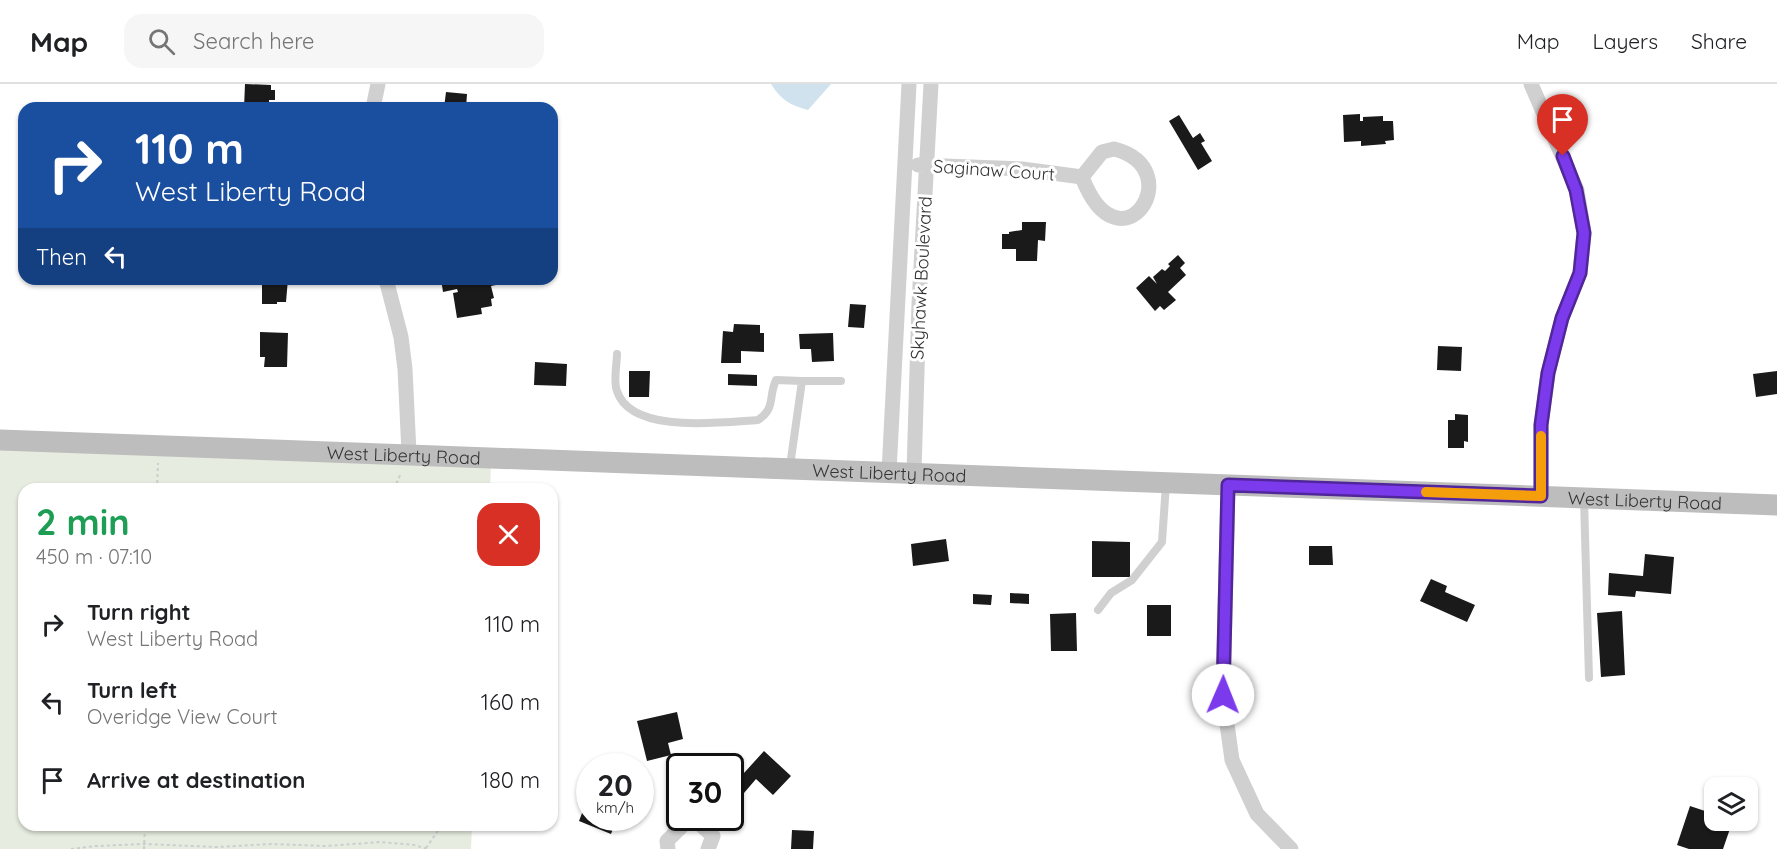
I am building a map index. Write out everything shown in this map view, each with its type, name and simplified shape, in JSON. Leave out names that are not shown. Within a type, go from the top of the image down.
[{"type":"main road","name":"West Liberty Road","points":[[0,440],[409,453],[1777,505]]},
{"type":"street","points":[[374,102],[378,84]]},
{"type":"street","name":"Skyhawk Boulevard","points":[[890,472],[909,84]]},
{"type":"street","name":"Skyhawk Boulevard","points":[[914,472],[919,304],[931,84]]},
{"type":"street","points":[[1531,84],[1576,190],[1584,233],[1580,273],[1562,318],[1548,373],[1541,425],[1541,496]]},
{"type":"street","points":[[1114,149],[1128,153],[1143,167],[1148,181],[1148,200],[1140,211],[1129,218],[1114,218],[1103,211],[1089,196],[1082,177],[1102,152],[1114,149]]},
{"type":"street","name":"Saginaw Court","points":[[906,164],[1022,169],[1082,177]]},
{"type":"street","points":[[388,285],[401,337],[409,453]]},
{"type":"street","points":[[1228,485],[1223,695],[1232,759],[1257,814],[1291,849]]},
{"type":"street","points":[[668,849],[667,841],[678,831]]},
{"type":"street","points":[[708,831],[714,836],[708,849]]},
{"type":"lane","points":[[617,354],[616,389],[621,401],[630,409],[650,418],[677,423],[758,420],[767,414],[772,388],[776,380],[841,381]]},
{"type":"lane","points":[[790,468],[802,381]]},
{"type":"lane","points":[[1098,610],[1111,593],[1132,580],[1162,542],[1166,483]]},
{"type":"lane","points":[[1584,497],[1589,678]]},
{"type":"path","points":[[157,483],[158,445]]},
{"type":"path","points":[[144,849],[145,831]]},
{"type":"path","points":[[71,849],[144,844],[217,847],[271,844],[326,846],[381,842],[427,848],[437,831]]},
{"type":"shaded area","points":[[0,447],[491,465],[490,483],[18,483],[18,831],[472,831],[471,849],[0,849]]},
{"type":"water","points":[[771,84],[831,84],[808,110],[786,101]]},
{"type":"building","points":[[245,84],[271,85],[271,90],[275,90],[275,100],[244,102]]},
{"type":"building","points":[[446,92],[467,94],[466,102],[445,102]]},
{"type":"building","points":[[1360,114],[1360,121],[1363,121],[1363,117],[1383,116],[1383,121],[1393,121],[1394,140],[1385,141],[1386,144],[1361,146],[1361,141],[1344,142],[1343,115]]},
{"type":"building","points":[[1179,115],[1193,138],[1200,133],[1205,141],[1201,143],[1212,161],[1198,170],[1169,121]]},
{"type":"building","points":[[1022,222],[1046,222],[1045,241],[1038,240],[1037,261],[1016,261],[1016,249],[1002,249],[1002,234],[1022,230]]},
{"type":"building","points":[[1178,255],[1185,263],[1180,268],[1186,275],[1168,292],[1176,300],[1164,310],[1160,306],[1155,311],[1136,288],[1149,276],[1157,284],[1153,277],[1162,269],[1165,271],[1170,266],[1168,264]]},
{"type":"building","points":[[262,285],[287,285],[286,302],[262,304]]},
{"type":"building","points":[[442,285],[496,285],[491,286],[494,298],[491,299],[492,306],[481,308],[482,314],[457,318],[453,293],[458,292],[457,289],[443,292]]},
{"type":"building","points":[[850,304],[866,305],[864,328],[848,327]]},
{"type":"building","points":[[734,324],[760,325],[760,333],[764,333],[764,352],[741,351],[741,363],[721,363],[723,331],[733,332]]},
{"type":"building","points":[[260,332],[288,333],[287,367],[264,367],[265,357],[260,357]]},
{"type":"building","points":[[833,333],[834,361],[812,362],[811,349],[800,349],[799,334]]},
{"type":"building","points":[[1438,346],[1462,347],[1461,371],[1437,370]]},
{"type":"building","points":[[535,362],[567,364],[566,386],[534,385]]},
{"type":"building","points":[[629,371],[650,371],[649,397],[629,397]]},
{"type":"building","points":[[1777,371],[1777,394],[1756,397],[1753,374]]},
{"type":"building","points":[[728,374],[757,375],[757,386],[728,385]]},
{"type":"building","points":[[1455,414],[1468,415],[1468,442],[1464,441],[1464,448],[1448,448],[1448,420],[1455,420]]},
{"type":"building","points":[[946,539],[949,561],[913,566],[911,544]]},
{"type":"building","points":[[1092,541],[1130,542],[1130,577],[1092,577]]},
{"type":"building","points":[[1309,546],[1332,546],[1333,565],[1309,565]]},
{"type":"building","points":[[1645,554],[1674,557],[1671,594],[1636,591],[1635,597],[1608,595],[1609,573],[1643,576]]},
{"type":"building","points":[[1431,579],[1447,586],[1445,592],[1475,605],[1467,622],[1420,601]]},
{"type":"building","points":[[1010,593],[1029,594],[1029,604],[1010,603]]},
{"type":"building","points":[[973,594],[992,595],[991,605],[973,604]]},
{"type":"building","points":[[1147,605],[1171,605],[1171,636],[1147,636]]},
{"type":"building","points":[[1622,611],[1625,675],[1601,677],[1597,613]]},
{"type":"building","points":[[1076,613],[1077,651],[1051,651],[1050,614]]},
{"type":"building","points":[[677,712],[683,739],[668,743],[670,753],[654,759],[654,753],[645,753],[637,721]]},
{"type":"building","points":[[764,751],[791,776],[773,795],[756,779],[744,793],[744,773]]},
{"type":"building","points":[[1690,806],[1704,811],[1704,831],[1729,831],[1723,849],[1689,849],[1677,845]]},
{"type":"building","points":[[792,830],[814,831],[813,849],[791,849]]},
{"type":"slow traffic","points":[[1426,492],[1541,496],[1541,436]]},
{"type":"route","points":[[1223,695],[1228,485],[1541,496],[1541,425],[1548,373],[1562,318],[1580,273],[1584,233],[1576,190],[1563,156]]}]
